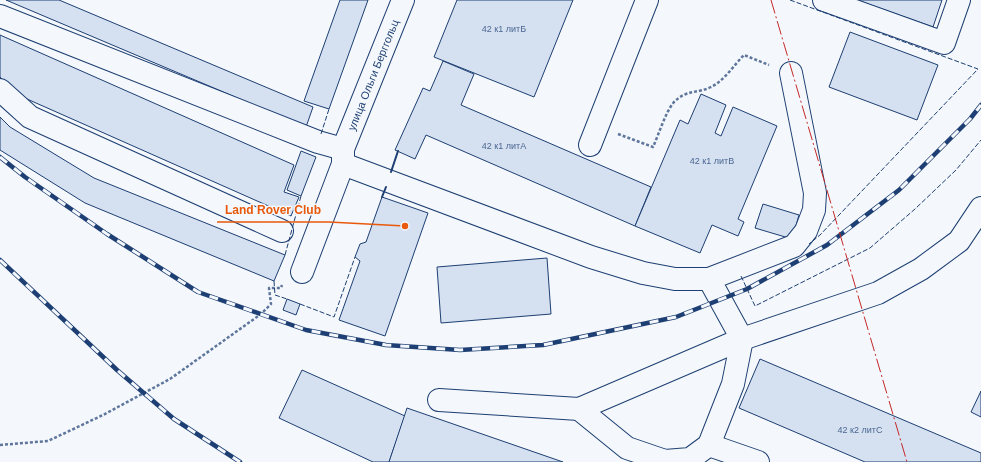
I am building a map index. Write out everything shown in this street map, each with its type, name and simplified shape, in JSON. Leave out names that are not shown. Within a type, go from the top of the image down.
[{"type":"street","name":"улица Ольги Берггольц","points":[[302,272],[343,156],[402,0]]},
{"type":"street","points":[[594,135],[647,0]]},
{"type":"street","points":[[824,0],[944,43],[959,0]]},
{"type":"street","points":[[0,16],[318,142],[343,156],[606,261],[642,273],[675,279],[709,278],[794,246],[806,231],[814,210],[815,193],[791,73]]},
{"type":"street","points":[[0,90],[30,116],[282,231]]},
{"type":"street","points":[[439,400],[579,410],[742,340],[878,293],[921,269],[959,241],[981,208]]},
{"type":"street","points":[[579,410],[627,448],[665,461],[690,459],[709,445],[733,384],[742,340],[709,278]]},
{"type":"street","points":[[709,445],[758,462]]},
{"type":"path","points":[[594,135],[653,147],[665,118],[674,103],[685,93],[711,87],[722,79],[744,55],[791,73]]},
{"type":"path","points":[[0,445],[48,441],[103,416],[143,392],[170,379],[261,314],[271,304],[269,288],[274,288]]},
{"type":"building","points":[[6,0],[59,0],[313,107],[306,127]]},
{"type":"building","points":[[340,0],[368,0],[329,109],[304,101]]},
{"type":"building","points":[[457,0],[573,0],[534,97],[434,57]]},
{"type":"building","points":[[857,0],[942,0],[933,27]]},
{"type":"building","points":[[850,32],[938,65],[917,120],[829,87]]},
{"type":"building","points":[[0,35],[294,165],[284,192],[299,197],[291,216],[18,95],[0,77]]},
{"type":"building","points":[[443,61],[474,74],[461,105],[651,187],[635,226],[426,135],[415,159],[395,150],[423,88],[430,91]]},
{"type":"building","points":[[701,94],[726,105],[715,133],[721,136],[733,107],[777,126],[738,219],[744,222],[738,236],[712,225],[700,253],[635,226],[680,120],[688,124]]},
{"type":"building","points":[[0,117],[10,127],[94,178],[285,255],[274,281],[85,203],[0,150]]},
{"type":"building","points":[[301,151],[316,157],[301,196],[287,190]]},
{"type":"building","points":[[382,197],[428,213],[385,336],[339,320],[360,261],[355,257],[360,244],[366,242]]},
{"type":"building","points":[[763,204],[799,215],[792,239],[755,228]]},
{"type":"building","points":[[547,258],[551,314],[441,323],[437,267]]},
{"type":"building","points":[[287,299],[300,304],[296,315],[283,310]]},
{"type":"building","points":[[760,359],[981,453],[981,462],[865,462],[739,408]]},
{"type":"building","points":[[302,370],[405,416],[389,462],[373,462],[279,418]]},
{"type":"building","points":[[981,391],[981,417],[971,412]]},
{"type":"building","points":[[407,408],[563,462],[389,462]]},
{"type":"railway","points":[[0,157],[25,177],[107,234],[198,292],[306,330],[386,345],[460,350],[543,345],[676,317],[747,289],[827,245],[899,190],[970,119],[981,105]]},
{"type":"railway","points":[[0,260],[117,370],[174,419],[240,462]]},
{"type":"fence","points":[[790,0],[978,69],[820,235],[809,244]]},
{"type":"fence","points":[[321,134],[329,109]]},
{"type":"fence","points":[[741,276],[755,306],[870,248],[915,209],[956,170],[981,140]]},
{"type":"fence","points":[[285,255],[301,196]]},
{"type":"fence","points":[[300,304],[334,317],[355,257]]},
{"type":"fence","points":[[274,281],[275,295],[287,299]]},
{"type":"wall","points":[[391,172],[398,151]]},
{"type":"wall","points":[[382,197],[386,187]]},
{"type":"power","points":[[771,0],[907,462]]},
{"type":"place","name":"Land Rover Club","points":[[405,226]]}]
